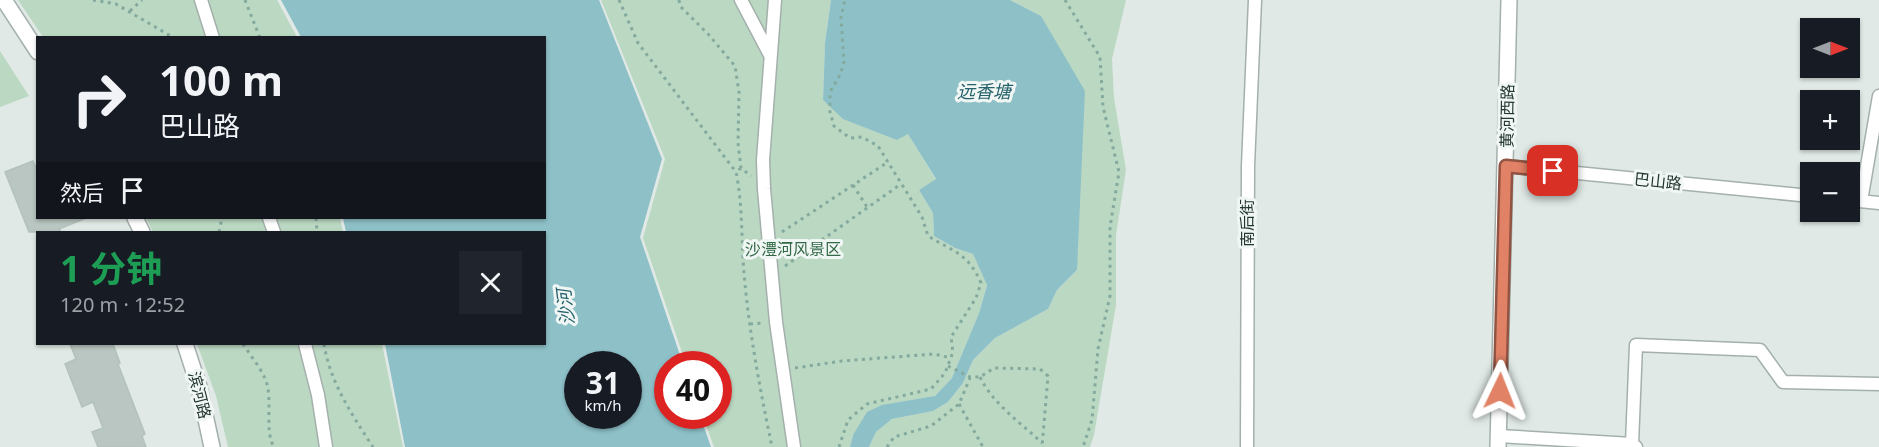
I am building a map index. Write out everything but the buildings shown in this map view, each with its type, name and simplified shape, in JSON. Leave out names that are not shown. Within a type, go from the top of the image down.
[{"type":"street","points":[[4,0],[36,49]]},
{"type":"street","points":[[201,0],[212,36]]},
{"type":"street","points":[[741,0],[770,56]]},
{"type":"street","points":[[775,0],[764,189],[782,370],[794,447]]},
{"type":"street","name":"南后街","points":[[1247,447],[1248,166],[1255,0]]},
{"type":"street","name":"黄河西路","points":[[1498,441],[1509,0]]},
{"type":"street","points":[[1860,179],[1879,96]]},
{"type":"street","name":"巴山路","points":[[1506,166],[1800,195]]},
{"type":"street","points":[[1860,201],[1879,203]]},
{"type":"street","name":"滨河路","points":[[185,345],[199,387],[212,447]]},
{"type":"street","points":[[305,345],[318,395],[326,447]]},
{"type":"street","points":[[1498,441],[1634,446],[1636,345],[1760,350],[1783,382],[1879,384]]},
{"type":"path","points":[[93,0],[116,4],[171,36]]},
{"type":"path","points":[[129,12],[141,0]]},
{"type":"path","points":[[245,0],[259,36]]},
{"type":"path","points":[[618,0],[638,43],[736,172],[742,197],[744,271],[755,368],[772,447]]},
{"type":"path","points":[[679,0],[680,6],[735,66],[739,92],[738,143],[741,168],[764,189]]},
{"type":"path","points":[[839,447],[848,420],[867,405],[931,389],[945,373],[953,352],[951,337],[976,298],[981,283],[974,268],[962,255],[928,236],[922,217],[878,146],[862,137],[849,138],[834,126],[830,112],[830,92],[840,75],[844,62],[841,17],[844,0]]},
{"type":"path","points":[[1065,0],[1100,57],[1103,107],[1119,172],[1110,227],[1110,296],[1098,349],[1092,420],[1083,447]]},
{"type":"path","points":[[769,241],[888,162]]},
{"type":"path","points":[[736,172],[741,168]]},
{"type":"path","points":[[772,275],[901,184]]},
{"type":"path","points":[[853,185],[867,207]]},
{"type":"path","points":[[244,345],[266,381],[270,402],[270,441],[274,447]]},
{"type":"path","points":[[324,345],[343,401],[373,447]]},
{"type":"path","points":[[782,370],[842,361],[934,354],[951,358]]},
{"type":"path","points":[[948,366],[970,377],[980,377],[994,368],[1040,369],[1048,376],[1042,445]]},
{"type":"path","points":[[887,447],[894,437],[931,426],[959,404],[970,377]]},
{"type":"path","points":[[980,377],[985,388],[1002,407],[1042,445]]},
{"type":"path","points":[[959,404],[983,447]]},
{"type":"green space","points":[[18,0],[277,0],[296,36],[42,36]]},
{"type":"green space","name":"沙澧河风景区","points":[[601,0],[831,0],[825,43],[823,100],[897,140],[908,133],[936,180],[919,190],[933,213],[934,236],[955,248],[973,254],[987,284],[979,313],[952,378],[935,396],[917,401],[853,435],[850,447],[714,447],[708,429],[732,429],[732,351],[682,351],[643,238],[665,159]]},
{"type":"green space","points":[[1010,0],[1126,0],[1112,59],[1114,98],[1126,170],[1116,235],[1116,305],[1094,435],[1090,447],[869,447],[876,432],[892,419],[933,411],[948,402],[963,383],[973,360],[995,338],[1048,309],[1057,290],[1077,270],[1041,16]]},
{"type":"green space","points":[[0,51],[29,96],[0,107]]},
{"type":"green space","points":[[146,219],[340,219],[343,231],[152,231]]},
{"type":"green space","points":[[197,345],[382,345],[403,447],[228,447],[216,396]]},
{"type":"water","name":"沙河","points":[[281,0],[599,0],[662,159],[640,237],[679,351],[654,351],[654,429],[705,429],[711,447],[405,447],[385,345],[546,345],[546,231],[346,231],[343,219],[546,219],[546,36],[300,36]]},
{"type":"water","name":"远香塘","points":[[831,0],[1010,0],[1041,16],[1085,91],[1077,270],[1057,290],[1048,309],[995,338],[973,360],[963,383],[948,402],[933,411],[892,419],[876,432],[869,447],[850,447],[853,435],[867,412],[882,405],[935,396],[952,378],[979,313],[987,285],[973,254],[955,248],[934,236],[933,213],[919,190],[936,179],[908,134],[897,140],[843,119],[823,100],[825,43]]},
{"type":"route","points":[[1500,391],[1506,166],[1553,171]]}]
